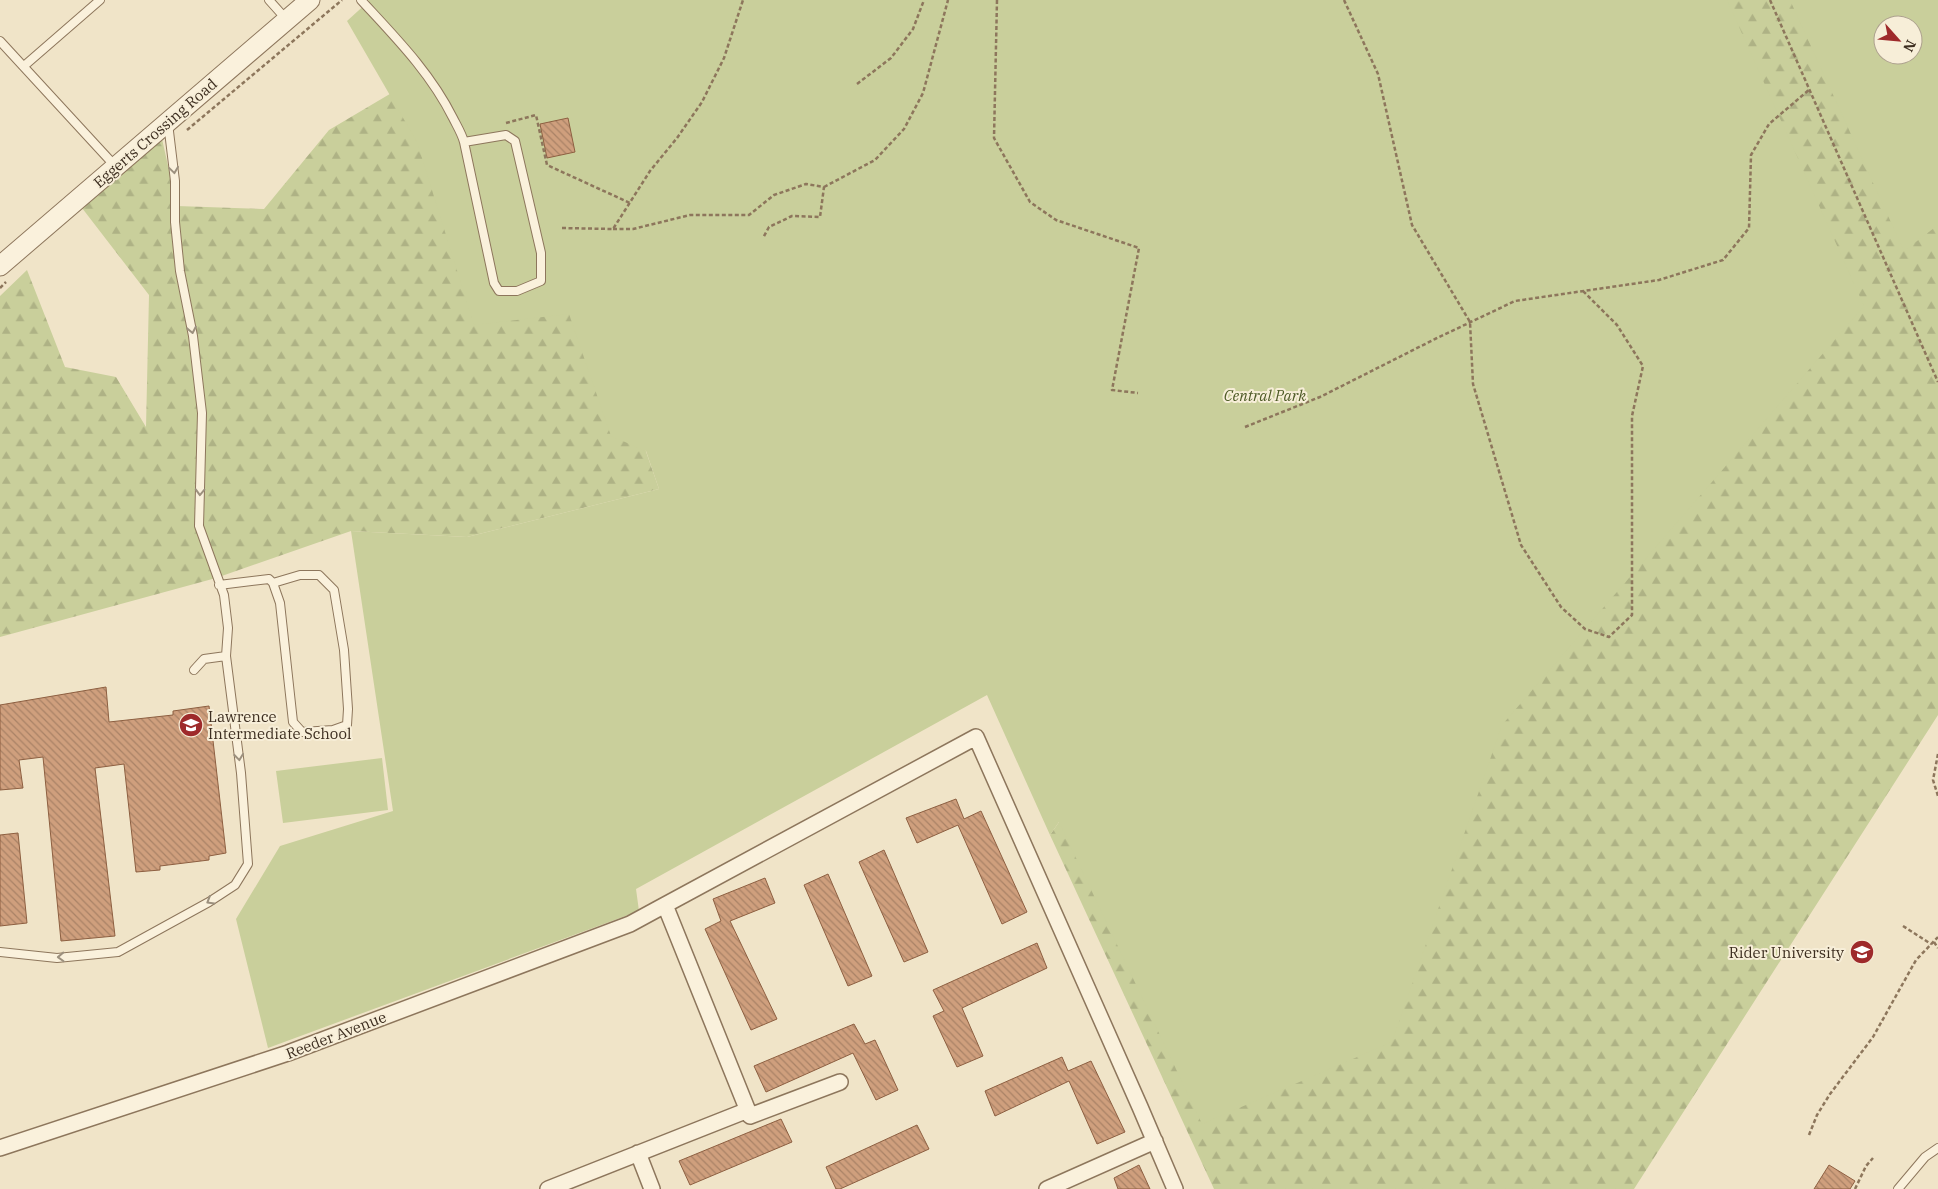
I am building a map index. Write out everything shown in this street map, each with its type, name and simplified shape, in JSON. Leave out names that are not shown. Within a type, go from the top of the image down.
[{"type":"street","name":"Eggerts Crossing Road","points":[[0,266],[310,0]]},
{"type":"street","name":"Reeder Avenue","points":[[0,1148],[288,1053],[630,924],[976,737],[1155,1141]]},
{"type":"street","points":[[666,905],[750,1116],[840,1082]]},
{"type":"street","points":[[548,1189],[748,1110]]},
{"type":"street","points":[[1047,1189],[1155,1141],[1175,1189]]},
{"type":"street","points":[[638,1153],[652,1189]]},
{"type":"lane","points":[[24,66],[100,0]]},
{"type":"lane","points":[[270,0],[287,20]]},
{"type":"lane","points":[[361,0],[416,59],[448,106],[464,142],[494,283],[499,291],[516,290],[542,281],[541,253],[515,141],[506,135],[464,142]]},
{"type":"lane","points":[[0,41],[116,167]]},
{"type":"lane","points":[[0,952],[57,958],[118,952],[209,902],[234,885],[248,864],[241,774],[226,656],[228,628],[224,595],[198,526],[202,413],[193,336],[180,271],[175,222],[175,181],[167,121]]},
{"type":"lane","points":[[220,585],[269,580],[273,583],[280,602],[293,722],[302,732],[333,730],[347,725],[348,709],[344,650],[334,590],[319,575],[300,575],[273,583]]},
{"type":"lane","points":[[194,670],[204,660],[226,656]]},
{"type":"lane","points":[[1898,1189],[1925,1157],[1938,1148]]},
{"type":"path","points":[[613,229],[650,171],[677,138],[702,102],[724,58],[743,0]]},
{"type":"path","points":[[857,84],[891,58],[913,29],[924,0]]},
{"type":"path","points":[[562,228],[633,229],[690,215],[749,215],[774,195],[806,184],[824,187],[875,160],[904,129],[923,93],[948,0]]},
{"type":"path","points":[[997,0],[994,138],[1030,202],[1056,220],[1139,248],[1112,390],[1138,393]]},
{"type":"path","points":[[1344,0],[1378,74],[1412,225],[1470,322],[1473,384],[1521,544],[1561,607],[1585,629],[1609,637],[1632,615],[1632,416],[1643,366],[1617,325],[1583,291]]},
{"type":"path","points":[[1770,0],[1938,382]]},
{"type":"path","points":[[1245,427],[1320,397],[1515,301],[1659,280],[1723,260],[1749,228],[1751,155],[1769,124],[1810,89]]},
{"type":"path","points":[[499,125],[536,115],[547,165],[630,203]]},
{"type":"path","points":[[763,238],[769,227],[792,216],[820,217],[824,187]]},
{"type":"path","points":[[1938,754],[1933,780],[1938,796]]},
{"type":"path","points":[[1903,926],[1938,948]]},
{"type":"path","points":[[1809,1135],[1830,1094],[1873,1037],[1916,960],[1938,937]]},
{"type":"path","points":[[1855,1189],[1866,1166],[1873,1158]]},
{"type":"green space","name":"Central Park","points":[[368,0],[1727,0],[1864,306],[1502,725],[1392,1042],[1202,1124],[1059,822],[1050,835],[987,695],[636,889],[639,911],[268,1048],[236,919],[280,846],[393,811],[351,531],[467,537],[659,489],[646,451],[611,436],[569,314],[474,325],[417,142],[347,21]]},
{"type":"green space","points":[[1223,0],[1938,0],[1938,715],[1634,1189],[1214,1189],[1050,835],[1123,730]]},
{"type":"green space","points":[[1790,0],[1938,0],[1938,225],[1904,251]]},
{"type":"green space","points":[[432,69],[591,293],[659,489],[467,537],[351,531],[216,578],[0,637],[0,296],[27,270],[65,367],[116,377],[146,427],[149,295],[72,195],[158,121],[177,206],[264,209],[329,130]]},
{"type":"green space","points":[[382,758],[388,810],[283,823],[276,771]]},
{"type":"building","points":[[568,118],[575,152],[547,158],[540,124]]},
{"type":"building","name":"Lawrence Intermediate School","points":[[106,687],[109,722],[173,715],[173,711],[209,706],[226,853],[209,856],[209,860],[160,866],[160,870],[136,872],[124,764],[95,768],[115,936],[61,941],[43,757],[19,760],[23,788],[0,790],[0,705]]},
{"type":"building","points":[[956,799],[964,819],[981,811],[1027,912],[1002,924],[958,825],[917,843],[906,818]]},
{"type":"building","points":[[18,833],[27,923],[0,926],[0,835]]},
{"type":"building","points":[[884,850],[928,952],[904,962],[859,862]]},
{"type":"building","points":[[828,874],[872,976],[848,986],[804,885]]},
{"type":"building","points":[[765,878],[775,903],[730,921],[777,1019],[751,1030],[705,929],[721,921],[713,899]]},
{"type":"building","points":[[1037,943],[1047,968],[962,1008],[983,1056],[957,1067],[933,1016],[944,1011],[933,990]]},
{"type":"building","points":[[854,1024],[865,1044],[875,1040],[898,1090],[876,1100],[853,1053],[766,1092],[754,1066]]},
{"type":"building","points":[[1062,1057],[1068,1071],[1091,1061],[1125,1132],[1097,1144],[1069,1081],[995,1116],[985,1091]]},
{"type":"building","points":[[781,1119],[792,1142],[690,1185],[679,1161]]},
{"type":"building","points":[[917,1125],[929,1149],[840,1189],[836,1189],[826,1167]]},
{"type":"building","points":[[1139,1165],[1150,1189],[1118,1189],[1114,1178]]},
{"type":"building","points":[[1829,1165],[1855,1181],[1850,1189],[1814,1189]]},
{"type":"place","name":"Lawrence Intermediate School","points":[[191,725]]},
{"type":"place","name":"Rider University","points":[[1862,952]]}]
